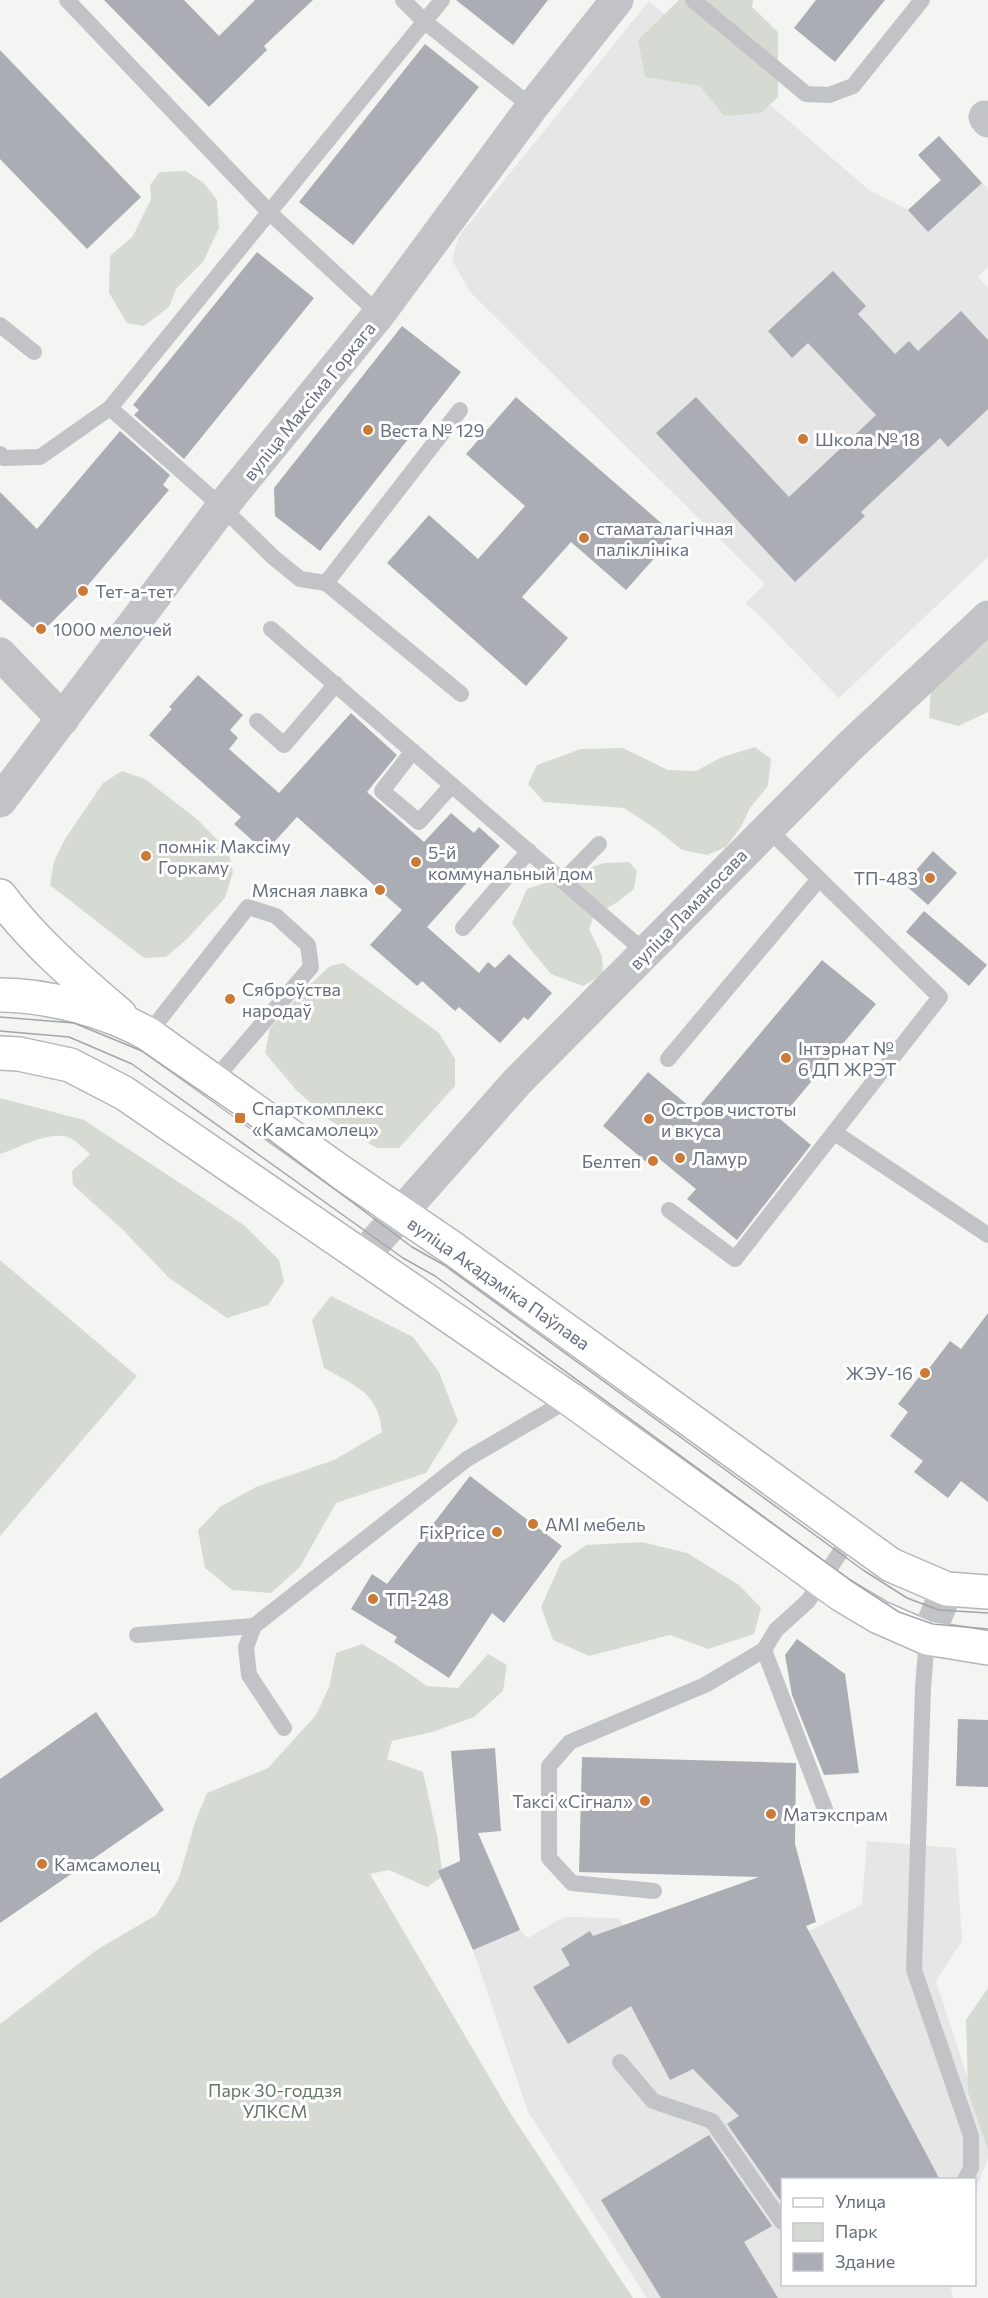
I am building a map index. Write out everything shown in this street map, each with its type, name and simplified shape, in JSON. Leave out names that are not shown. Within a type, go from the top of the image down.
[{"type":"main road","points":[[0,896],[68,970],[139,1029]]},
{"type":"main road","name":"вуліца Акадэміка Паўлава","points":[[0,995],[59,1002],[139,1029],[214,1080],[339,1172],[464,1256],[891,1565],[947,1590],[988,1592]]},
{"type":"main road","points":[[0,1053],[20,1054],[70,1065],[124,1093],[570,1399],[821,1581],[879,1617],[927,1638],[988,1648]]},
{"type":"street","name":"вуліца Максіма Горкага","points":[[0,801],[222,507],[379,314],[532,107],[617,0]]},
{"type":"street","name":"вуліца Ламаносава","points":[[363,1256],[517,1082],[849,747],[988,617]]},
{"type":"street","points":[[0,654],[63,719]]},
{"type":"street","points":[[927,1638],[947,1590]]},
{"type":"lane","points":[[67,0],[270,213],[379,314]]},
{"type":"lane","points":[[403,0],[425,22],[532,107]]},
{"type":"lane","points":[[0,454],[4,458],[40,457],[110,408],[442,0]]},
{"type":"lane","points":[[693,0],[806,94],[829,95],[853,86],[922,0]]},
{"type":"lane","points":[[0,325],[34,352]]},
{"type":"lane","points":[[110,408],[222,507],[273,557],[300,579],[326,583],[461,694]]},
{"type":"lane","points":[[326,583],[460,410]]},
{"type":"lane","points":[[271,629],[645,952]]},
{"type":"lane","points":[[256,721],[284,745],[336,684]]},
{"type":"lane","points":[[413,751],[382,791],[419,822],[452,785]]},
{"type":"lane","points":[[669,1210],[735,1259],[940,998],[767,828]]},
{"type":"lane","points":[[563,881],[599,844]]},
{"type":"lane","points":[[463,928],[529,851]]},
{"type":"lane","points":[[668,1059],[819,879]]},
{"type":"lane","points":[[139,1029],[248,907],[276,916],[308,945],[311,968],[214,1080]]},
{"type":"lane","points":[[836,1133],[988,1234]]},
{"type":"lane","points":[[284,1728],[249,1675],[246,1647],[255,1626],[467,1460],[570,1399]]},
{"type":"lane","points":[[654,1891],[572,1883],[549,1858],[549,1766],[570,1742],[705,1685],[764,1650],[777,1630],[808,1601],[851,1536]]},
{"type":"lane","points":[[136,1635],[255,1626]]},
{"type":"lane","points":[[927,1638],[914,1970],[971,2136],[971,2168],[966,2178]]},
{"type":"lane","points":[[764,1650],[825,1809]]},
{"type":"lane","points":[[620,2062],[653,2101],[712,2121],[781,2219]]},
{"type":"shaded area","name":"Школа № 18","points":[[649,1],[869,190],[908,210],[941,180],[918,155],[939,136],[988,189],[988,267],[978,277],[988,288],[988,557],[839,698],[745,603],[765,584],[471,293],[452,260],[459,236]]},
{"type":"shaded area","points":[[867,1841],[956,1848],[962,1941],[936,1981],[988,2140],[988,2158],[976,2189],[976,2178],[781,2178],[781,2286],[950,2286],[953,2298],[647,2298],[528,2112],[473,1950],[520,1930],[528,1938],[564,1917],[618,1918],[674,1997],[862,1905]]},
{"type":"green space","points":[[679,0],[753,0],[752,7],[778,32],[778,97],[761,113],[724,116],[700,86],[645,77],[638,40]]},
{"type":"green space","points":[[186,171],[204,183],[217,200],[219,228],[203,262],[176,289],[169,307],[144,326],[127,323],[109,293],[110,256],[133,236],[151,199],[150,185],[160,172]]},
{"type":"green space","points":[[988,638],[988,712],[958,726],[929,718],[931,690]]},
{"type":"green space","points":[[755,747],[771,759],[768,786],[750,808],[741,827],[726,847],[707,855],[682,850],[624,808],[544,802],[528,784],[537,765],[581,749],[623,748],[668,770],[696,771],[722,757]]},
{"type":"green space","points":[[122,771],[145,779],[198,820],[228,851],[233,872],[225,898],[187,939],[166,957],[144,958],[50,885],[54,861],[65,839],[103,783]]},
{"type":"green space","points":[[629,862],[637,871],[634,889],[616,903],[594,915],[589,929],[602,956],[603,974],[583,986],[551,974],[512,923],[527,889],[604,863]]},
{"type":"green space","points":[[343,963],[439,1033],[455,1059],[455,1086],[399,1148],[377,1148],[331,1121],[297,1091],[265,1053],[270,1028],[305,989],[330,966]]},
{"type":"green space","points":[[0,1098],[84,1120],[244,1225],[279,1260],[284,1282],[268,1305],[227,1318],[169,1278],[122,1229],[73,1185],[72,1171],[90,1154],[72,1139],[64,1136],[46,1137],[0,1154]]},
{"type":"green space","points":[[0,1260],[137,1376],[0,1536]]},
{"type":"green space","points":[[331,1296],[413,1337],[439,1372],[458,1421],[426,1473],[336,1503],[300,1567],[271,1593],[232,1590],[205,1568],[198,1530],[220,1507],[256,1487],[334,1460],[382,1432],[376,1408],[370,1399],[355,1385],[324,1368],[312,1320]]},
{"type":"green space","points":[[642,1542],[687,1553],[739,1585],[761,1608],[754,1634],[708,1649],[670,1635],[589,1656],[553,1640],[541,1607],[561,1562],[587,1545]]},
{"type":"green space","name":"Парк 30-годдзя УЛКСМ","points":[[362,1644],[427,1686],[458,1688],[488,1654],[507,1665],[503,1691],[474,1717],[432,1732],[392,1741],[387,1759],[423,1772],[437,1835],[443,1876],[427,1887],[389,1870],[370,1874],[511,2114],[633,2298],[0,2298],[0,2024],[98,1949],[156,1915],[179,1878],[195,1822],[207,1793],[268,1768],[316,1715],[329,1687],[336,1653]]},
{"type":"green space","points":[[988,1988],[988,2150],[968,2092],[966,2020]]},
{"type":"building","points":[[104,0],[184,0],[219,36],[255,0],[313,0],[264,46],[267,50],[209,107]]},
{"type":"building","points":[[456,0],[548,0],[513,45]]},
{"type":"building","points":[[816,0],[885,0],[835,62],[794,28]]},
{"type":"building","points":[[425,44],[479,87],[353,245],[299,202]]},
{"type":"building","points":[[0,50],[141,197],[87,249],[0,159]]},
{"type":"building","points":[[939,136],[982,183],[928,232],[908,210],[941,180],[918,155]]},
{"type":"building","points":[[257,252],[314,298],[184,459],[134,415],[139,410],[133,405]]},
{"type":"building","points":[[833,271],[866,306],[858,314],[895,354],[909,341],[918,351],[961,311],[988,340],[988,409],[948,447],[940,438],[861,512],[865,516],[795,582],[656,433],[696,397],[789,497],[876,415],[808,343],[792,358],[768,331]]},
{"type":"building","name":"Веста № 129","points":[[402,326],[461,372],[320,551],[275,516],[274,488]]},
{"type":"building","name":"стаматалагічная паліклініка","points":[[516,397],[675,535],[626,590],[571,542],[522,597],[568,638],[526,686],[387,563],[429,515],[478,559],[525,506],[466,454]]},
{"type":"building","points":[[120,431],[170,475],[163,485],[169,490],[83,591],[49,625],[41,629],[32,627],[0,599],[0,492],[37,529]]},
{"type":"building","name":"5-й коммунальный дом","points":[[198,675],[243,715],[230,730],[238,738],[229,749],[279,793],[351,713],[397,755],[367,792],[424,842],[451,813],[474,833],[479,827],[500,846],[427,927],[479,973],[488,962],[495,968],[509,954],[552,993],[528,1020],[524,1017],[500,1043],[459,1007],[455,1011],[422,981],[417,986],[370,945],[402,910],[297,817],[265,852],[234,824],[241,817],[149,735],[172,709],[169,707]]},
{"type":"building","name":"ТП-483","points":[[933,851],[957,873],[928,905],[904,884]]},
{"type":"building","points":[[924,911],[987,965],[969,986],[906,932]]},
{"type":"building","name":"Інтэрнат № 6 ДП ЖРЭТ","points":[[822,960],[876,1004],[780,1119],[811,1145],[737,1240],[687,1199],[696,1189],[657,1157],[650,1165],[603,1126],[648,1072],[695,1111]]},
{"type":"building","points":[[988,1313],[988,1502],[961,1481],[948,1498],[914,1472],[923,1461],[890,1436],[908,1412],[898,1404],[919,1377],[921,1379],[950,1341],[961,1349]]},
{"type":"building","points":[[470,1476],[562,1546],[504,1623],[492,1613],[449,1678],[394,1642],[397,1637],[351,1609],[372,1574],[387,1584]]},
{"type":"building","points":[[797,1639],[845,1674],[859,1773],[824,1775],[792,1695],[785,1655]]},
{"type":"building","name":"Камсамолец","points":[[96,1712],[164,1810],[0,1923],[0,1779]]},
{"type":"building","points":[[958,1719],[988,1720],[988,1787],[956,1786]]},
{"type":"building","points":[[495,1748],[501,1831],[478,1833],[520,1930],[473,1950],[438,1871],[460,1861],[451,1751]]},
{"type":"building","points":[[582,1757],[796,1763],[795,1844],[816,1922],[806,1926],[939,2178],[781,2178],[781,2201],[727,2124],[739,2116],[693,2069],[670,2080],[631,2006],[568,2044],[533,1987],[570,1965],[561,1949],[590,1931],[593,1936],[759,1877],[579,1872]]},
{"type":"building","points":[[709,2135],[772,2226],[744,2242],[778,2298],[661,2298],[601,2200]]},
{"type":"tram line","points":[[0,1017],[74,1023],[142,1051],[240,1118],[412,1247],[444,1265],[863,1570],[907,1598],[939,1610],[988,1613]]},
{"type":"tram line","points":[[0,1031],[69,1037],[132,1064],[403,1258],[435,1276],[850,1580],[899,1612],[933,1624],[988,1629]]},
{"type":"place","name":"Веста № 129","points":[[368,430]]},
{"type":"place","name":"Школа № 18","points":[[803,439]]},
{"type":"place","name":"стаматалагічная паліклініка","points":[[584,538]]},
{"type":"place","name":"Тет-а-тет","points":[[83,591]]},
{"type":"place","name":"1000 мелочей","points":[[41,629]]},
{"type":"place","name":"помнік Максіму Горкаму","points":[[146,856]]},
{"type":"place","name":"5-й коммунальный дом","points":[[416,862]]},
{"type":"place","name":"ТП-483","points":[[930,878]]},
{"type":"place","name":"Мясная лавка","points":[[380,890]]},
{"type":"place","name":"Сяброўства народаў","points":[[230,999]]},
{"type":"place","name":"Інтэрнат № 6 ДП ЖРЭТ","points":[[786,1058]]},
{"type":"place","name":"Спарткомплекс «Камсамолец»","points":[[240,1118]]},
{"type":"place","name":"Остров чистоты и вкуса","points":[[649,1119]]},
{"type":"place","name":"Ламур","points":[[680,1158]]},
{"type":"place","name":"Белтеп","points":[[653,1161]]},
{"type":"place","name":"ЖЭУ-16","points":[[925,1373]]},
{"type":"place","name":"AMI мебель","points":[[533,1524]]},
{"type":"place","name":"FixPrice","points":[[497,1532]]},
{"type":"place","name":"ТП-248","points":[[373,1599]]},
{"type":"place","name":"Таксі «Сігнал»","points":[[645,1801]]},
{"type":"place","name":"Матэкспрам","points":[[771,1814]]},
{"type":"place","name":"Камсамолец","points":[[42,1864]]}]
